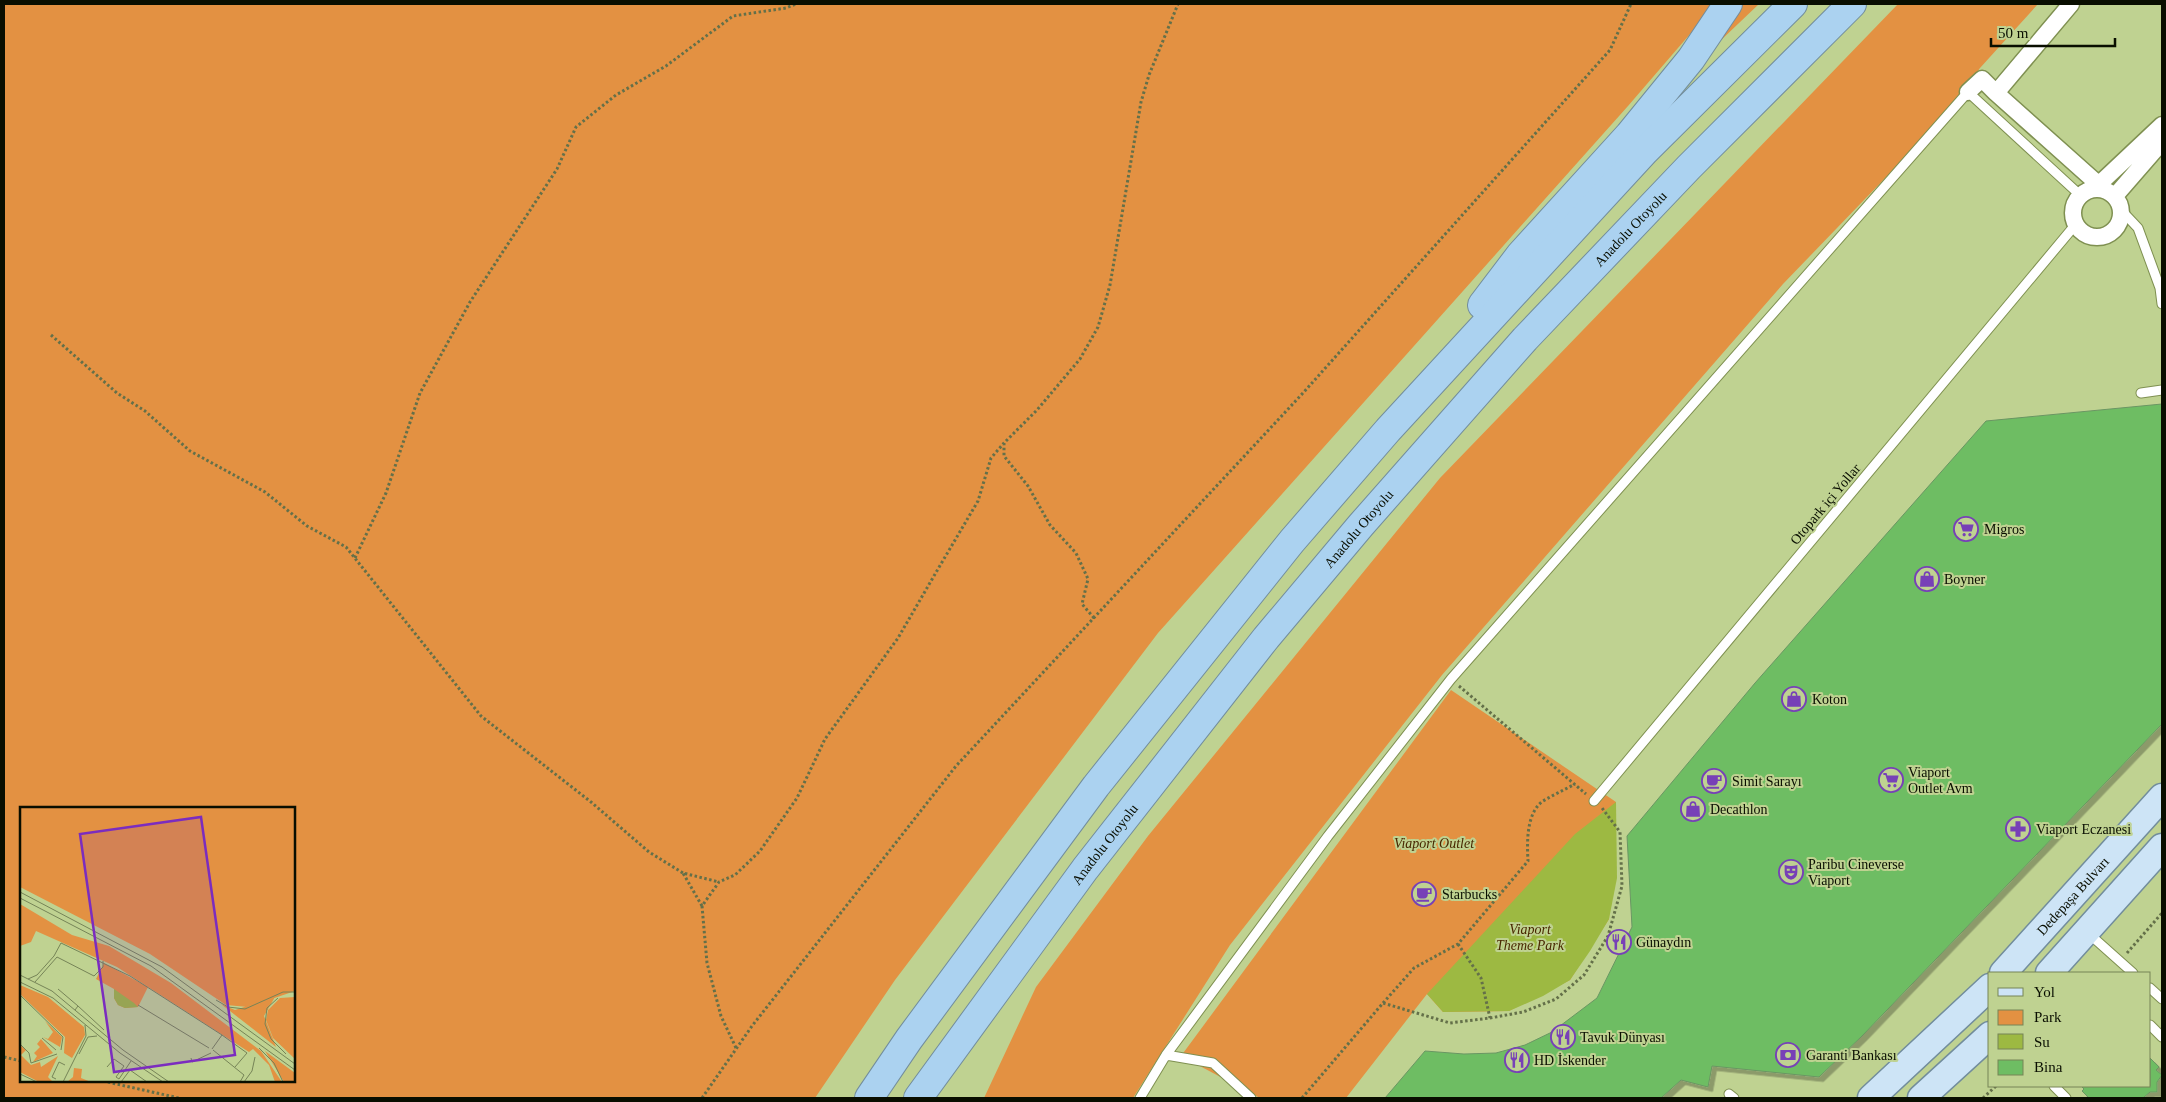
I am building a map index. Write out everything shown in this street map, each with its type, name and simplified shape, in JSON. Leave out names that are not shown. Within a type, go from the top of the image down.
[{"type":"highway","points":[[1388,430],[1520,255],[1629,135],[1691,59],[1728,4]]},
{"type":"highway","points":[[869,1098],[909,1039],[1096,786],[1238,607],[1388,430],[1645,151],[1793,4]]},
{"type":"highway","name":"Anadolu Otoyolu","points":[[918,1098],[1085,869],[1266,638],[1361,525],[1525,339],[1689,168],[1852,4]]},
{"type":"main road","name":"Dedepaşa Bulvarı","points":[[2003,972],[2162,797]]},
{"type":"main road","points":[[2050,972],[2162,847]]},
{"type":"main road","points":[[1871,1098],[1988,989]]},
{"type":"main road","points":[[1921,1098],[1988,1037]]},
{"type":"street","points":[[1996,93],[2071,4]]},
{"type":"street","points":[[1968,92],[1982,79],[2091,189],[2102,189],[2115,196],[2122,211],[2117,228],[2111,234],[2095,238],[2087,235],[2076,224],[2074,209],[2091,189],[2162,125]]},
{"type":"street","points":[[2115,196],[2162,142]]},
{"type":"lane","points":[[1140,1098],[1166,1056],[1328,836],[1451,679],[1968,92],[2091,189]]},
{"type":"lane","points":[[2122,211],[2138,228],[2160,288],[2162,304]]},
{"type":"lane","name":"Otopark içi Yollar","points":[[1594,801],[2076,224]]},
{"type":"lane","points":[[2141,392],[2162,390]]},
{"type":"lane","points":[[2087,932],[2132,972]]},
{"type":"lane","points":[[2151,989],[2162,999]]},
{"type":"lane","points":[[2151,1026],[2162,1037]]},
{"type":"lane","points":[[1166,1056],[1213,1063],[1251,1098]]},
{"type":"lane","points":[[2055,1087],[2066,1098]]},
{"type":"path","points":[[355,558],[386,493],[420,393],[470,302],[556,169],[576,127],[616,95],[666,66],[733,16],[786,8],[796,4]]},
{"type":"path","points":[[702,906],[719,882],[735,875],[760,851],[797,798],[826,739],[898,638],[978,501],[991,458],[1037,410],[1080,359],[1098,327],[1110,285],[1141,102],[1149,76],[1178,4]]},
{"type":"path","points":[[702,1098],[736,1049],[956,766],[1303,393],[1610,50],[1631,4]]},
{"type":"path","points":[[52,335],[117,393],[144,411],[190,451],[265,492],[307,526],[346,546],[481,716],[591,802],[649,852],[683,872],[719,882]]},
{"type":"path","points":[[1004,443],[1004,456],[1028,486],[1050,525],[1076,553],[1088,579],[1082,604],[1094,618]]},
{"type":"path","points":[[1383,1002],[1450,1023],[1523,1012],[1556,999],[1584,975],[1608,936],[1622,886],[1620,832],[1601,807],[1451,679]]},
{"type":"path","points":[[1302,1098],[1414,968],[1458,944],[1528,861],[1527,837],[1530,821],[1541,803],[1575,784]]},
{"type":"path","points":[[683,872],[702,906],[707,963],[721,1016],[736,1049]]},
{"type":"path","points":[[2119,961],[2162,912]]},
{"type":"path","points":[[1458,944],[1481,978],[1490,1018]]},
{"type":"path","points":[[4,1056],[20,1061]]},
{"type":"path","points":[[107,1082],[179,1098]]},
{"type":"path","points":[[1983,1098],[1995,1087]]},
{"type":"green space","points":[[4,4],[1712,4],[1709,12],[1628,106],[1158,633],[895,980],[815,1098],[4,1098]]},
{"type":"green space","points":[[1736,4],[1759,4],[1698,62]]},
{"type":"green space","points":[[1898,4],[2038,4],[1980,68],[1945,116],[1783,284],[1442,675],[1230,945],[1133,1098],[984,1098],[1036,987],[1148,836],[1440,478]]},
{"type":"green space","name":"Viaport Outlet","points":[[1451,690],[1616,802],[1609,919],[1570,980],[1509,1011],[1443,1012],[1427,994],[1346,1098],[1260,1098],[1181,1056]]},
{"type":"water","name":"Viaport Theme Park","points":[[1616,802],[1617,878],[1609,919],[1570,980],[1543,996],[1509,1011],[1443,1012],[1427,994],[1575,834]]},
{"type":"building","name":"Viaport Outlet Avm","points":[[2162,404],[2162,724],[1862,1036],[1819,1077],[1712,1066],[1708,1087],[1681,1080],[1661,1098],[1385,1098],[1425,1051],[1464,1054],[1496,1053],[1525,1045],[1552,1032],[1597,998],[1632,927],[1627,836],[1755,683],[1986,421]]},
{"type":"building","points":[[2151,1059],[2159,1067],[2156,1070],[2162,1075],[2157,1082],[2157,1092],[2150,1092],[2143,1098],[2089,1098],[2082,1091],[2084,1089],[2082,1087],[2151,1087]]},
{"type":"place","name":"Migros","points":[[1966,529]]},
{"type":"place","name":"Boyner","points":[[1927,579]]},
{"type":"place","name":"Koton","points":[[1794,699]]},
{"type":"place","name":"Viaport Outlet Avm","points":[[1891,780]]},
{"type":"place","name":"Simit Sarayı","points":[[1714,781]]},
{"type":"place","name":"Decathlon","points":[[1693,809]]},
{"type":"place","name":"Viaport Eczanesi","points":[[2018,829]]},
{"type":"place","name":"Paribu Cineverse Viaport","points":[[1791,872]]},
{"type":"place","name":"Starbucks","points":[[1424,894]]},
{"type":"place","name":"Günaydın","points":[[1619,942]]},
{"type":"place","name":"Tavuk Dünyası","points":[[1563,1037]]},
{"type":"place","name":"Garanti Bankası","points":[[1788,1055]]},
{"type":"place","name":"HD İskender","points":[[1517,1060]]}]
